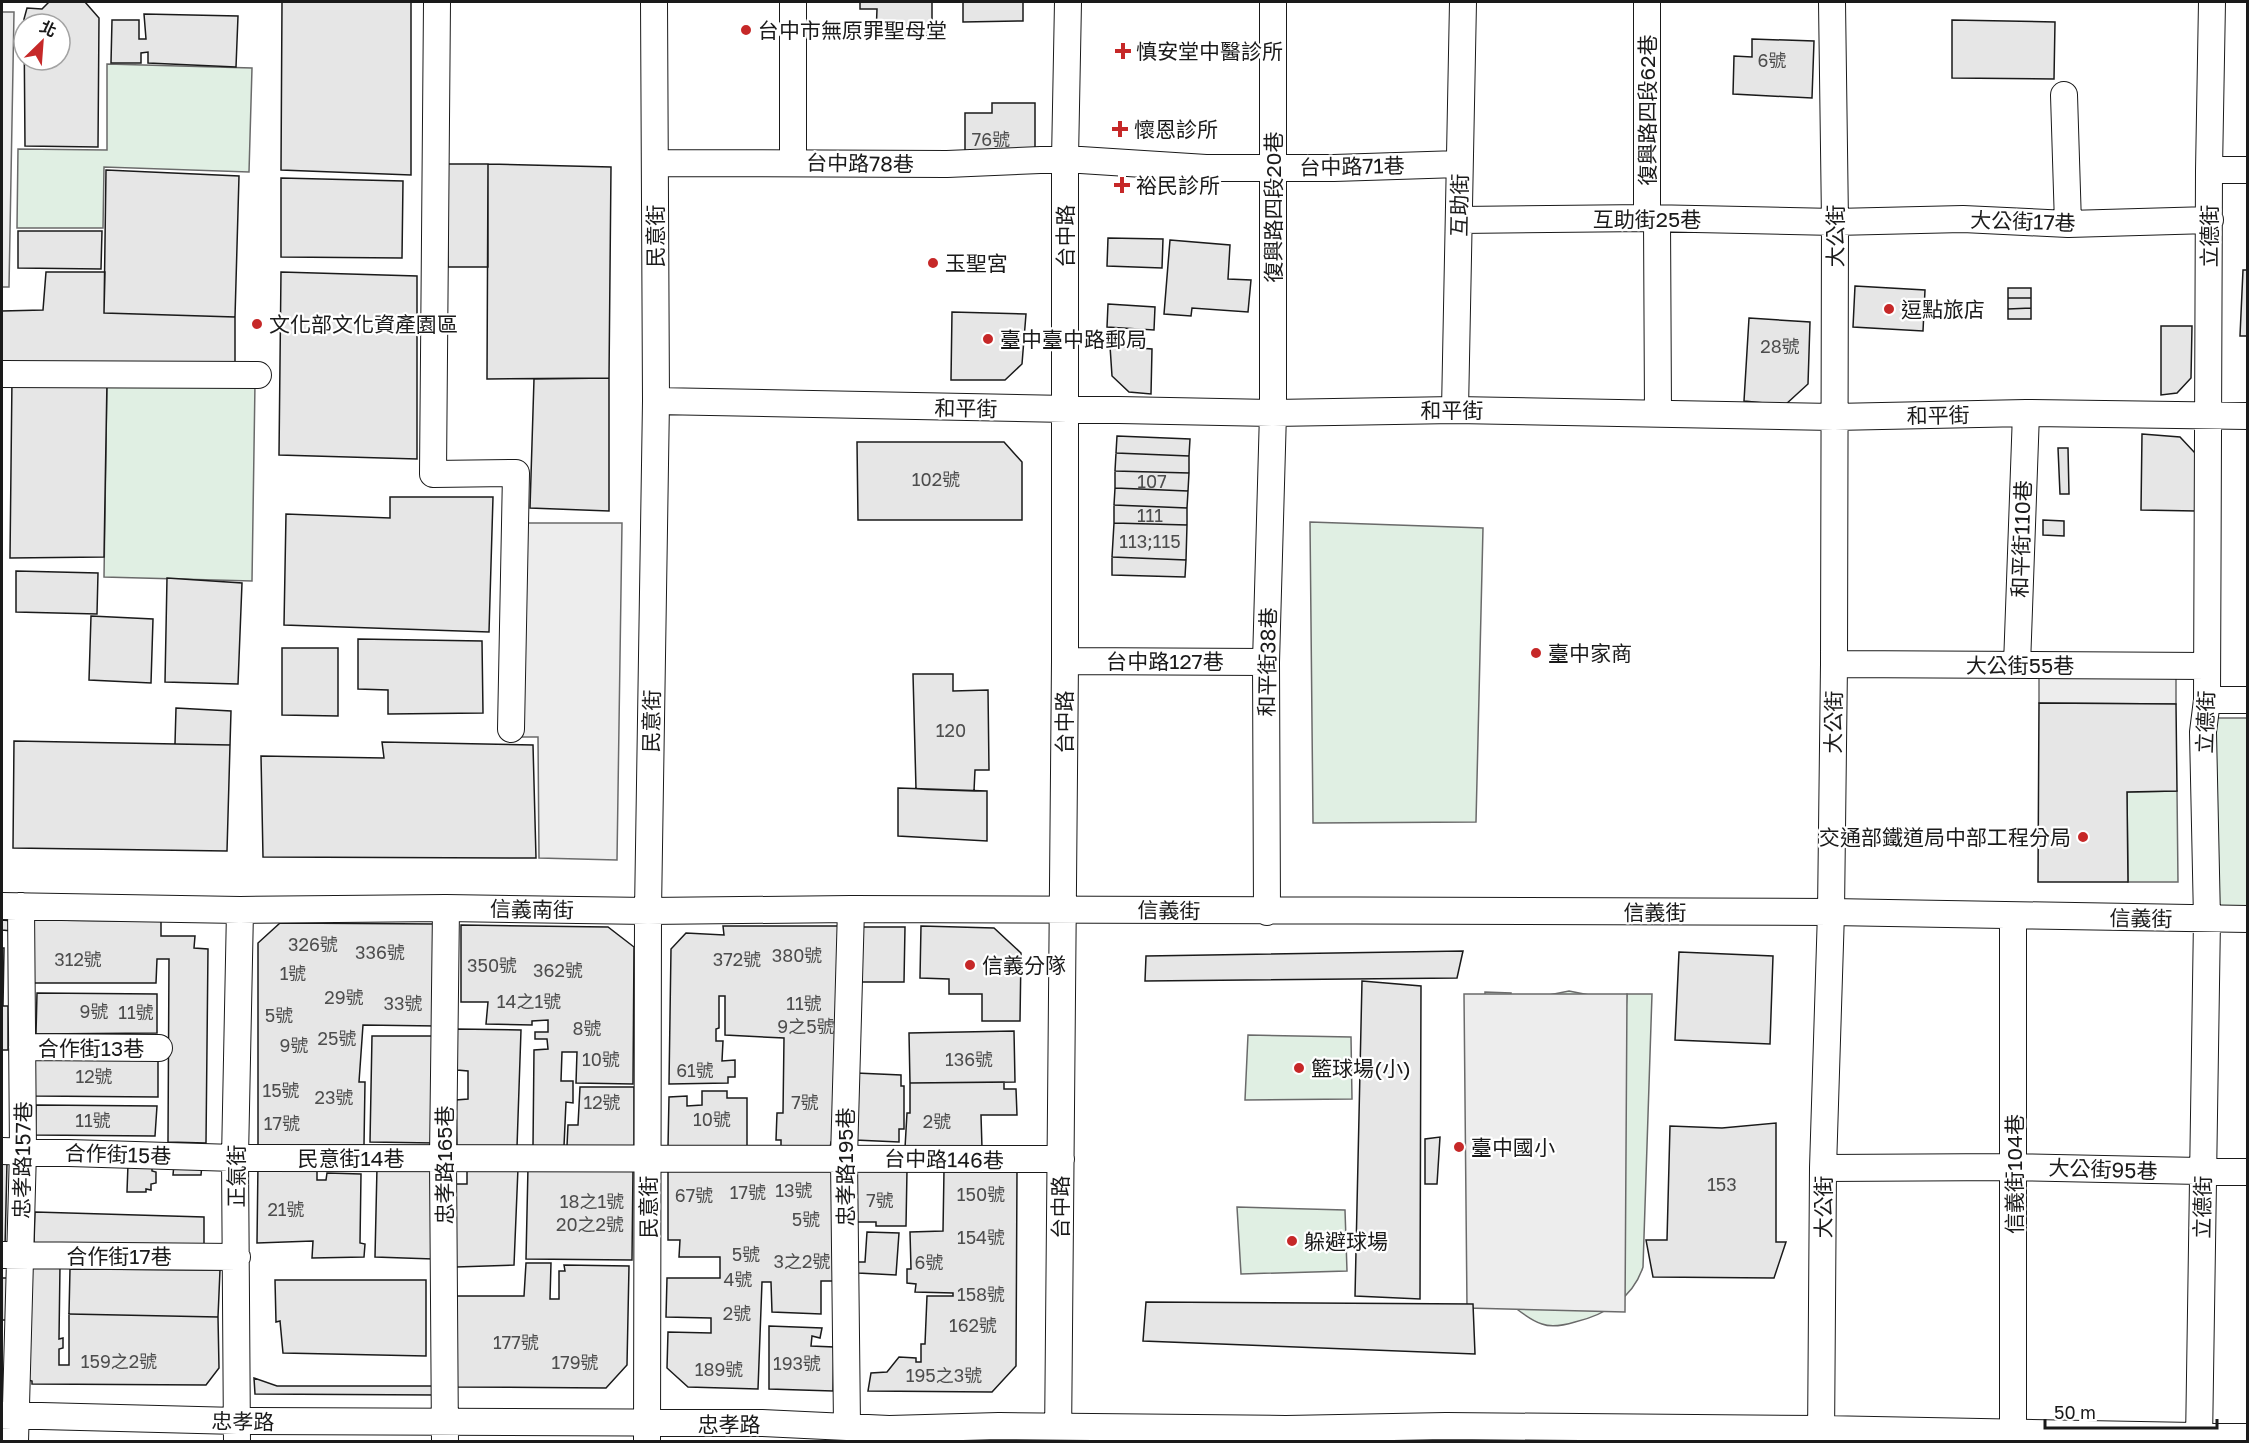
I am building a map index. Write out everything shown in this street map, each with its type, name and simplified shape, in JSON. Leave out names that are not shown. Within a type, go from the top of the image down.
[{"type":"street","points":[[437,2],[432,474],[516,473],[511,729]]},
{"type":"street","name":"民意街","points":[[648,1433],[648,911],[656,401],[654,2]]},
{"type":"street","points":[[793,2],[793,162]]},
{"type":"street","name":"台中路","points":[[1058,1434],[1065,661],[1065,159],[1068,2]]},
{"type":"street","name":"復興路四段20巷","points":[[1273,2],[1273,413]]},
{"type":"street","name":"互助街","points":[[1455,410],[1463,2]]},
{"type":"street","name":"復興路四段62巷","points":[[1647,2],[1658,413]]},
{"type":"street","name":"大公街","points":[[1821,1435],[1823,1168],[1831,912],[1834,664],[1835,222],[1832,2]]},
{"type":"street","name":"立德街","points":[[2199,1439],[2207,919],[2203,732],[2207,700],[2212,2]]},
{"type":"street","points":[[2064,95],[2068,224]]},
{"type":"street","name":"台中路78巷","points":[[655,163],[947,164],[1065,159]]},
{"type":"street","name":"台中路71巷","points":[[1065,159],[1206,168],[1334,168],[1459,164]]},
{"type":"street","points":[[2209,170],[2247,170]]},
{"type":"street","name":"互助街25巷","points":[[1459,220],[1652,219],[1835,222]]},
{"type":"street","name":"大公街17巷","points":[[1835,222],[1963,219],[2068,224],[2210,220]]},
{"type":"street","points":[[2,374],[258,375]]},
{"type":"street","name":"和平街","points":[[656,401],[1273,413],[1455,410],[1834,417],[2026,413],[2247,416]]},
{"type":"street","name":"和平街38巷","points":[[1267,912],[1266,662],[1273,413]]},
{"type":"street","name":"和平街110巷","points":[[2017,665],[2026,413]]},
{"type":"street","name":"台中路127巷","points":[[1065,661],[1266,662]]},
{"type":"street","name":"大公街55巷","points":[[1834,664],[2206,666]]},
{"type":"street","points":[[2207,700],[2247,700]]},
{"type":"street","name":"信義南街","points":[[11,906],[240,910],[446,908],[648,911],[1063,910]]},
{"type":"street","name":"忠孝路157巷","points":[[11,906],[22,1047],[12,1151],[8,1415],[15,1442]]},
{"type":"street","name":"忠孝路165巷","points":[[445,1432],[443,1159],[446,908]]},
{"type":"street","name":"忠孝路195巷","points":[[848,1425],[844,1158],[850,909]]},
{"type":"street","name":"正氣街","points":[[237,1431],[235,1158],[240,910]]},
{"type":"street","name":"信義街","points":[[1063,910],[1831,912],[2247,919]]},
{"type":"street","name":"信義街104巷","points":[[2013,916],[2013,1437]]},
{"type":"street","name":"合作街13巷","points":[[22,1047],[159,1048]]},
{"type":"street","name":"合作街15巷","points":[[12,1151],[235,1158]]},
{"type":"street","name":"民意街14巷","points":[[235,1158],[648,1157]]},
{"type":"street","name":"台中路146巷","points":[[648,1157],[1060,1159]]},
{"type":"street","name":"大公街95巷","points":[[1823,1168],[2014,1167],[2247,1172]]},
{"type":"street","name":"合作街17巷","points":[[11,1255],[237,1257]]},
{"type":"street","name":"忠孝路","points":[[8,1415],[237,1431],[648,1433],[848,1425],[885,1435],[1821,1435],[2199,1439],[2247,1437]]},
{"type":"green space","points":[[107,64],[252,68],[249,172],[104,167],[103,228],[17,228],[18,149],[107,150]]},
{"type":"green space","points":[[107,380],[255,383],[252,581],[104,577]]},
{"type":"green space","points":[[1310,522],[1483,528],[1476,822],[1313,823]]},
{"type":"green space","points":[[2213,718],[2247,718],[2247,911],[2214,911]]},
{"type":"green space","points":[[2177,791],[2178,882],[2128,882],[2127,792]]},
{"type":"green space","points":[[1569,991],[1589,995],[1625,1024],[1627,994],[1652,994],[1643,1267],[1632,1288],[1607,1310],[1586,1319],[1550,1326],[1536,1322],[1522,1313],[1496,1290],[1487,1276],[1478,1245],[1485,992],[1511,993],[1509,1018],[1549,995]]},
{"type":"green space","name":"籃球場(小)","points":[[1248,1035],[1351,1037],[1352,1099],[1245,1100]]},
{"type":"green space","name":"躲避球場","points":[[1237,1207],[1345,1210],[1347,1271],[1241,1274]]},
{"type":"shaded area","points":[[2,12],[12,12],[9,287],[2,287]]},
{"type":"shaded area","points":[[523,523],[622,523],[617,860],[539,858],[538,737],[519,737]]},
{"type":"shaded area","points":[[2039,670],[2176,671],[2176,704],[2039,703]]},
{"type":"shaded area","points":[[1464,994],[1627,994],[1625,1312],[1467,1308]]},
{"type":"building","points":[[49,2],[85,2],[99,18],[98,147],[25,146],[24,72],[72,72],[72,12],[26,12],[27,8],[42,9]]},
{"type":"building","points":[[282,2],[411,2],[411,175],[281,170]]},
{"type":"building","points":[[860,2],[932,2],[932,36],[876,35],[877,9],[860,9]]},
{"type":"building","points":[[963,2],[1023,2],[1023,21],[963,22]]},
{"type":"building","points":[[144,14],[238,16],[236,67],[148,63],[148,52],[141,53],[141,63],[111,63],[112,20],[139,20],[139,39],[146,39]]},
{"type":"building","points":[[1952,20],[2055,22],[2054,79],[1952,78]]},
{"type":"building","points":[[1752,39],[1814,41],[1812,98],[1733,94],[1734,56],[1752,57]]},
{"type":"building","points":[[992,103],[1035,103],[1035,152],[965,151],[965,113],[992,113]]},
{"type":"building","points":[[446,164],[488,164],[488,267],[448,267]]},
{"type":"building","points":[[488,164],[611,167],[609,378],[487,379]]},
{"type":"building","points":[[106,170],[239,176],[235,317],[104,313]]},
{"type":"building","points":[[281,178],[403,181],[402,258],[281,257]]},
{"type":"building","points":[[18,231],[102,231],[101,269],[18,268]]},
{"type":"building","points":[[1108,238],[1163,239],[1162,268],[1107,266]]},
{"type":"building","points":[[1170,240],[1230,245],[1228,279],[1251,280],[1248,312],[1192,308],[1191,316],[1164,314]]},
{"type":"building","points":[[2243,270],[2248,270],[2248,336],[2240,336]]},
{"type":"building","points":[[46,272],[105,272],[104,313],[235,317],[235,370],[2,364],[2,311],[43,310]]},
{"type":"building","points":[[281,272],[417,276],[417,459],[279,455]]},
{"type":"building","name":"逗點旅店","points":[[1855,286],[1925,290],[1923,331],[1853,327]]},
{"type":"building","points":[[2008,288],[2031,288],[2031,298],[2008,298]]},
{"type":"building","points":[[2008,298],[2031,298],[2031,308],[2008,309]]},
{"type":"building","points":[[1108,304],[1155,307],[1154,330],[1107,327]]},
{"type":"building","points":[[2031,308],[2031,319],[2008,319],[2008,309]]},
{"type":"building","name":"臺中臺中路郵局","points":[[952,312],[1026,314],[1022,364],[1005,380],[951,380]]},
{"type":"building","points":[[1749,318],[1810,322],[1808,384],[1785,405],[1744,401]]},
{"type":"building","points":[[2161,326],[2192,326],[2191,378],[2177,393],[2161,395]]},
{"type":"building","points":[[1110,346],[1152,349],[1151,394],[1129,392],[1112,376]]},
{"type":"building","points":[[12,378],[107,380],[104,557],[10,558]]},
{"type":"building","points":[[609,378],[609,511],[530,508],[534,379]]},
{"type":"building","points":[[2142,434],[2180,437],[2195,453],[2196,511],[2141,510]]},
{"type":"building","points":[[1117,436],[1190,439],[1189,456],[1116,453]]},
{"type":"building","points":[[857,442],[1004,442],[1022,462],[1022,520],[858,520]]},
{"type":"building","points":[[2058,448],[2068,448],[2069,494],[2060,494]]},
{"type":"building","points":[[1116,453],[1189,456],[1189,473],[1115,471]]},
{"type":"building","points":[[1115,471],[1189,473],[1188,491],[1115,488]]},
{"type":"building","points":[[1115,488],[1188,491],[1187,508],[1114,505]]},
{"type":"building","points":[[390,497],[493,497],[489,632],[284,625],[286,514],[390,518]]},
{"type":"building","points":[[1114,505],[1187,508],[1187,525],[1114,523]]},
{"type":"building","points":[[2043,520],[2064,521],[2064,536],[2043,535]]},
{"type":"building","points":[[1114,523],[1187,525],[1186,560],[1112,557]]},
{"type":"building","points":[[1112,557],[1186,560],[1185,577],[1112,575]]},
{"type":"building","points":[[16,571],[98,573],[97,614],[16,612]]},
{"type":"building","points":[[167,578],[242,583],[238,684],[165,682]]},
{"type":"building","points":[[91,616],[153,619],[151,683],[89,680]]},
{"type":"building","points":[[358,639],[482,641],[483,713],[388,714],[388,690],[358,689]]},
{"type":"building","points":[[282,648],[338,648],[338,716],[282,715]]},
{"type":"building","points":[[913,674],[953,674],[953,691],[988,690],[989,770],[975,770],[974,791],[916,789]]},
{"type":"building","name":"交通部鐵道局中部工程分局","points":[[2039,703],[2176,704],[2177,791],[2127,792],[2128,882],[2038,882]]},
{"type":"building","points":[[176,708],[231,711],[230,745],[175,744]]},
{"type":"building","points":[[14,741],[230,745],[227,851],[13,848]]},
{"type":"building","points":[[382,742],[533,745],[536,858],[263,857],[261,756],[384,758]]},
{"type":"building","points":[[898,788],[987,791],[987,841],[898,836]]},
{"type":"building","points":[[2,920],[13,921],[12,931],[2,930]]},
{"type":"building","points":[[33,920],[161,921],[161,936],[195,936],[194,948],[208,949],[206,1143],[168,1142],[169,959],[157,959],[156,983],[32,983]]},
{"type":"building","points":[[280,923],[438,924],[437,1026],[363,1025],[359,1082],[365,1082],[364,1145],[258,1146],[258,943]]},
{"type":"building","points":[[461,925],[608,927],[634,947],[633,1084],[576,1083],[577,1052],[562,1052],[561,1081],[573,1081],[573,1103],[566,1102],[564,1146],[533,1146],[534,1050],[548,1049],[547,1039],[535,1039],[535,1032],[548,1032],[548,1020],[532,1021],[532,1025],[486,1024],[488,1002],[461,1002]]},
{"type":"building","points":[[723,926],[841,926],[838,1141],[831,1142],[830,1148],[781,1147],[781,1140],[776,1140],[777,1113],[783,1113],[784,1038],[725,1035],[725,996],[719,996],[719,1028],[716,1029],[716,1041],[723,1041],[722,1061],[735,1060],[735,1077],[728,1077],[728,1083],[669,1084],[671,949],[686,933],[724,935]]},
{"type":"building","name":"信義分隊","points":[[921,926],[994,928],[1021,953],[1020,1021],[982,1021],[982,994],[949,994],[949,979],[920,978]]},
{"type":"building","points":[[859,927],[905,927],[904,982],[858,982]]},
{"type":"building","points":[[2,948],[4,948],[3,1006],[8,1006],[8,1050],[2,1050]]},
{"type":"building","points":[[1463,951],[1457,978],[1145,981],[1146,956]]},
{"type":"building","points":[[1679,952],[1773,956],[1770,1044],[1675,1040]]},
{"type":"building","points":[[1362,981],[1421,986],[1420,1299],[1355,1296]]},
{"type":"building","points":[[37,993],[157,994],[157,1033],[36,1034]]},
{"type":"building","points":[[456,1029],[521,1030],[517,1147],[457,1146],[456,1100],[468,1099],[468,1071],[457,1070]]},
{"type":"building","points":[[1014,1031],[1015,1082],[910,1083],[909,1033]]},
{"type":"building","points":[[372,1036],[439,1036],[434,1143],[370,1142]]},
{"type":"building","points":[[35,1056],[158,1058],[158,1097],[35,1096]]},
{"type":"building","points":[[856,1073],[901,1075],[901,1086],[904,1086],[904,1129],[899,1129],[899,1142],[855,1140]]},
{"type":"building","points":[[1004,1082],[1004,1089],[1016,1089],[1017,1115],[981,1115],[982,1148],[905,1148],[907,1113],[910,1113],[910,1083]]},
{"type":"building","points":[[580,1087],[634,1087],[634,1146],[567,1146],[568,1125],[578,1125]]},
{"type":"building","points":[[702,1091],[727,1091],[727,1098],[747,1098],[747,1148],[668,1147],[669,1097],[687,1096],[687,1106],[702,1105]]},
{"type":"building","points":[[36,1105],[157,1106],[155,1136],[35,1135]]},
{"type":"building","points":[[1776,1123],[1776,1242],[1786,1242],[1774,1278],[1653,1277],[1646,1240],[1667,1240],[1670,1126],[1722,1128]]},
{"type":"building","points":[[1440,1137],[1437,1184],[1425,1184],[1425,1139]]},
{"type":"building","points":[[2,1162],[7,1162],[5,1248],[2,1248]]},
{"type":"building","points":[[258,1163],[317,1165],[317,1180],[326,1180],[327,1173],[361,1174],[360,1243],[365,1244],[364,1257],[312,1258],[313,1241],[257,1243]]},
{"type":"building","points":[[128,1164],[152,1165],[152,1171],[156,1172],[156,1183],[151,1184],[151,1190],[127,1192]]},
{"type":"building","points":[[174,1164],[202,1164],[201,1175],[173,1175]]},
{"type":"building","points":[[377,1167],[434,1167],[433,1259],[375,1257]]},
{"type":"building","points":[[528,1167],[633,1168],[632,1260],[526,1259]]},
{"type":"building","points":[[668,1167],[836,1168],[834,1281],[821,1281],[821,1314],[772,1312],[771,1282],[762,1282],[758,1389],[688,1387],[667,1368],[668,1332],[711,1333],[711,1318],[666,1317],[667,1278],[720,1278],[720,1257],[679,1257],[680,1240],[668,1240]]},
{"type":"building","points":[[518,1168],[514,1265],[456,1267],[456,1184],[467,1184],[467,1169]]},
{"type":"building","points":[[857,1169],[907,1170],[906,1226],[876,1226],[876,1222],[856,1222]]},
{"type":"building","points":[[944,1170],[1017,1170],[1016,1366],[992,1392],[868,1391],[871,1373],[887,1372],[899,1357],[916,1358],[916,1362],[921,1362],[921,1344],[925,1344],[927,1296],[953,1296],[953,1293],[915,1292],[916,1284],[907,1283],[907,1269],[911,1269],[910,1232],[943,1231]]},
{"type":"building","points":[[35,1212],[204,1217],[204,1246],[34,1243]]},
{"type":"building","points":[[867,1232],[899,1233],[896,1275],[858,1273],[858,1262],[865,1262]]},
{"type":"building","points":[[526,1263],[551,1263],[550,1299],[559,1299],[559,1271],[565,1271],[564,1265],[629,1266],[627,1365],[606,1388],[456,1387],[456,1296],[524,1296]]},
{"type":"building","points":[[29,1265],[60,1266],[59,1339],[63,1338],[63,1348],[59,1349],[59,1365],[69,1365],[69,1314],[218,1317],[219,1368],[206,1385],[32,1384],[32,1381],[28,1380]]},
{"type":"building","points":[[70,1269],[220,1270],[218,1317],[69,1314]]},
{"type":"building","points":[[2,1278],[10,1278],[8,1320],[2,1320]]},
{"type":"building","points":[[275,1280],[426,1280],[426,1356],[283,1353],[280,1321],[276,1322]]},
{"type":"building","points":[[1146,1302],[1473,1304],[1475,1354],[1143,1341]]},
{"type":"building","points":[[769,1326],[822,1328],[820,1338],[812,1336],[811,1346],[834,1347],[833,1391],[769,1389]]},
{"type":"building","points":[[2,1369],[11,1369],[11,1385],[2,1385]]},
{"type":"building","points":[[254,1378],[277,1386],[435,1386],[435,1395],[255,1394]]},
{"type":"place","name":"台中市無原罪聖母堂","points":[[746,30]]},
{"type":"place","name":"慎安堂中醫診所","points":[[1123,51]]},
{"type":"place","name":"懷恩診所","points":[[1120,129]]},
{"type":"place","name":"裕民診所","points":[[1122,185]]},
{"type":"place","name":"玉聖宮","points":[[933,263]]},
{"type":"place","name":"逗點旅店","points":[[1889,309]]},
{"type":"place","name":"文化部文化資產園區","points":[[257,324]]},
{"type":"place","name":"臺中臺中路郵局","points":[[988,339]]},
{"type":"place","name":"臺中家商","points":[[1536,653]]},
{"type":"place","name":"交通部鐵道局中部工程分局","points":[[2083,837]]},
{"type":"place","name":"信義分隊","points":[[970,965]]},
{"type":"place","name":"籃球場(小)","points":[[1299,1068]]},
{"type":"place","name":"臺中國小","points":[[1459,1147]]},
{"type":"place","name":"躲避球場","points":[[1292,1241]]}]
